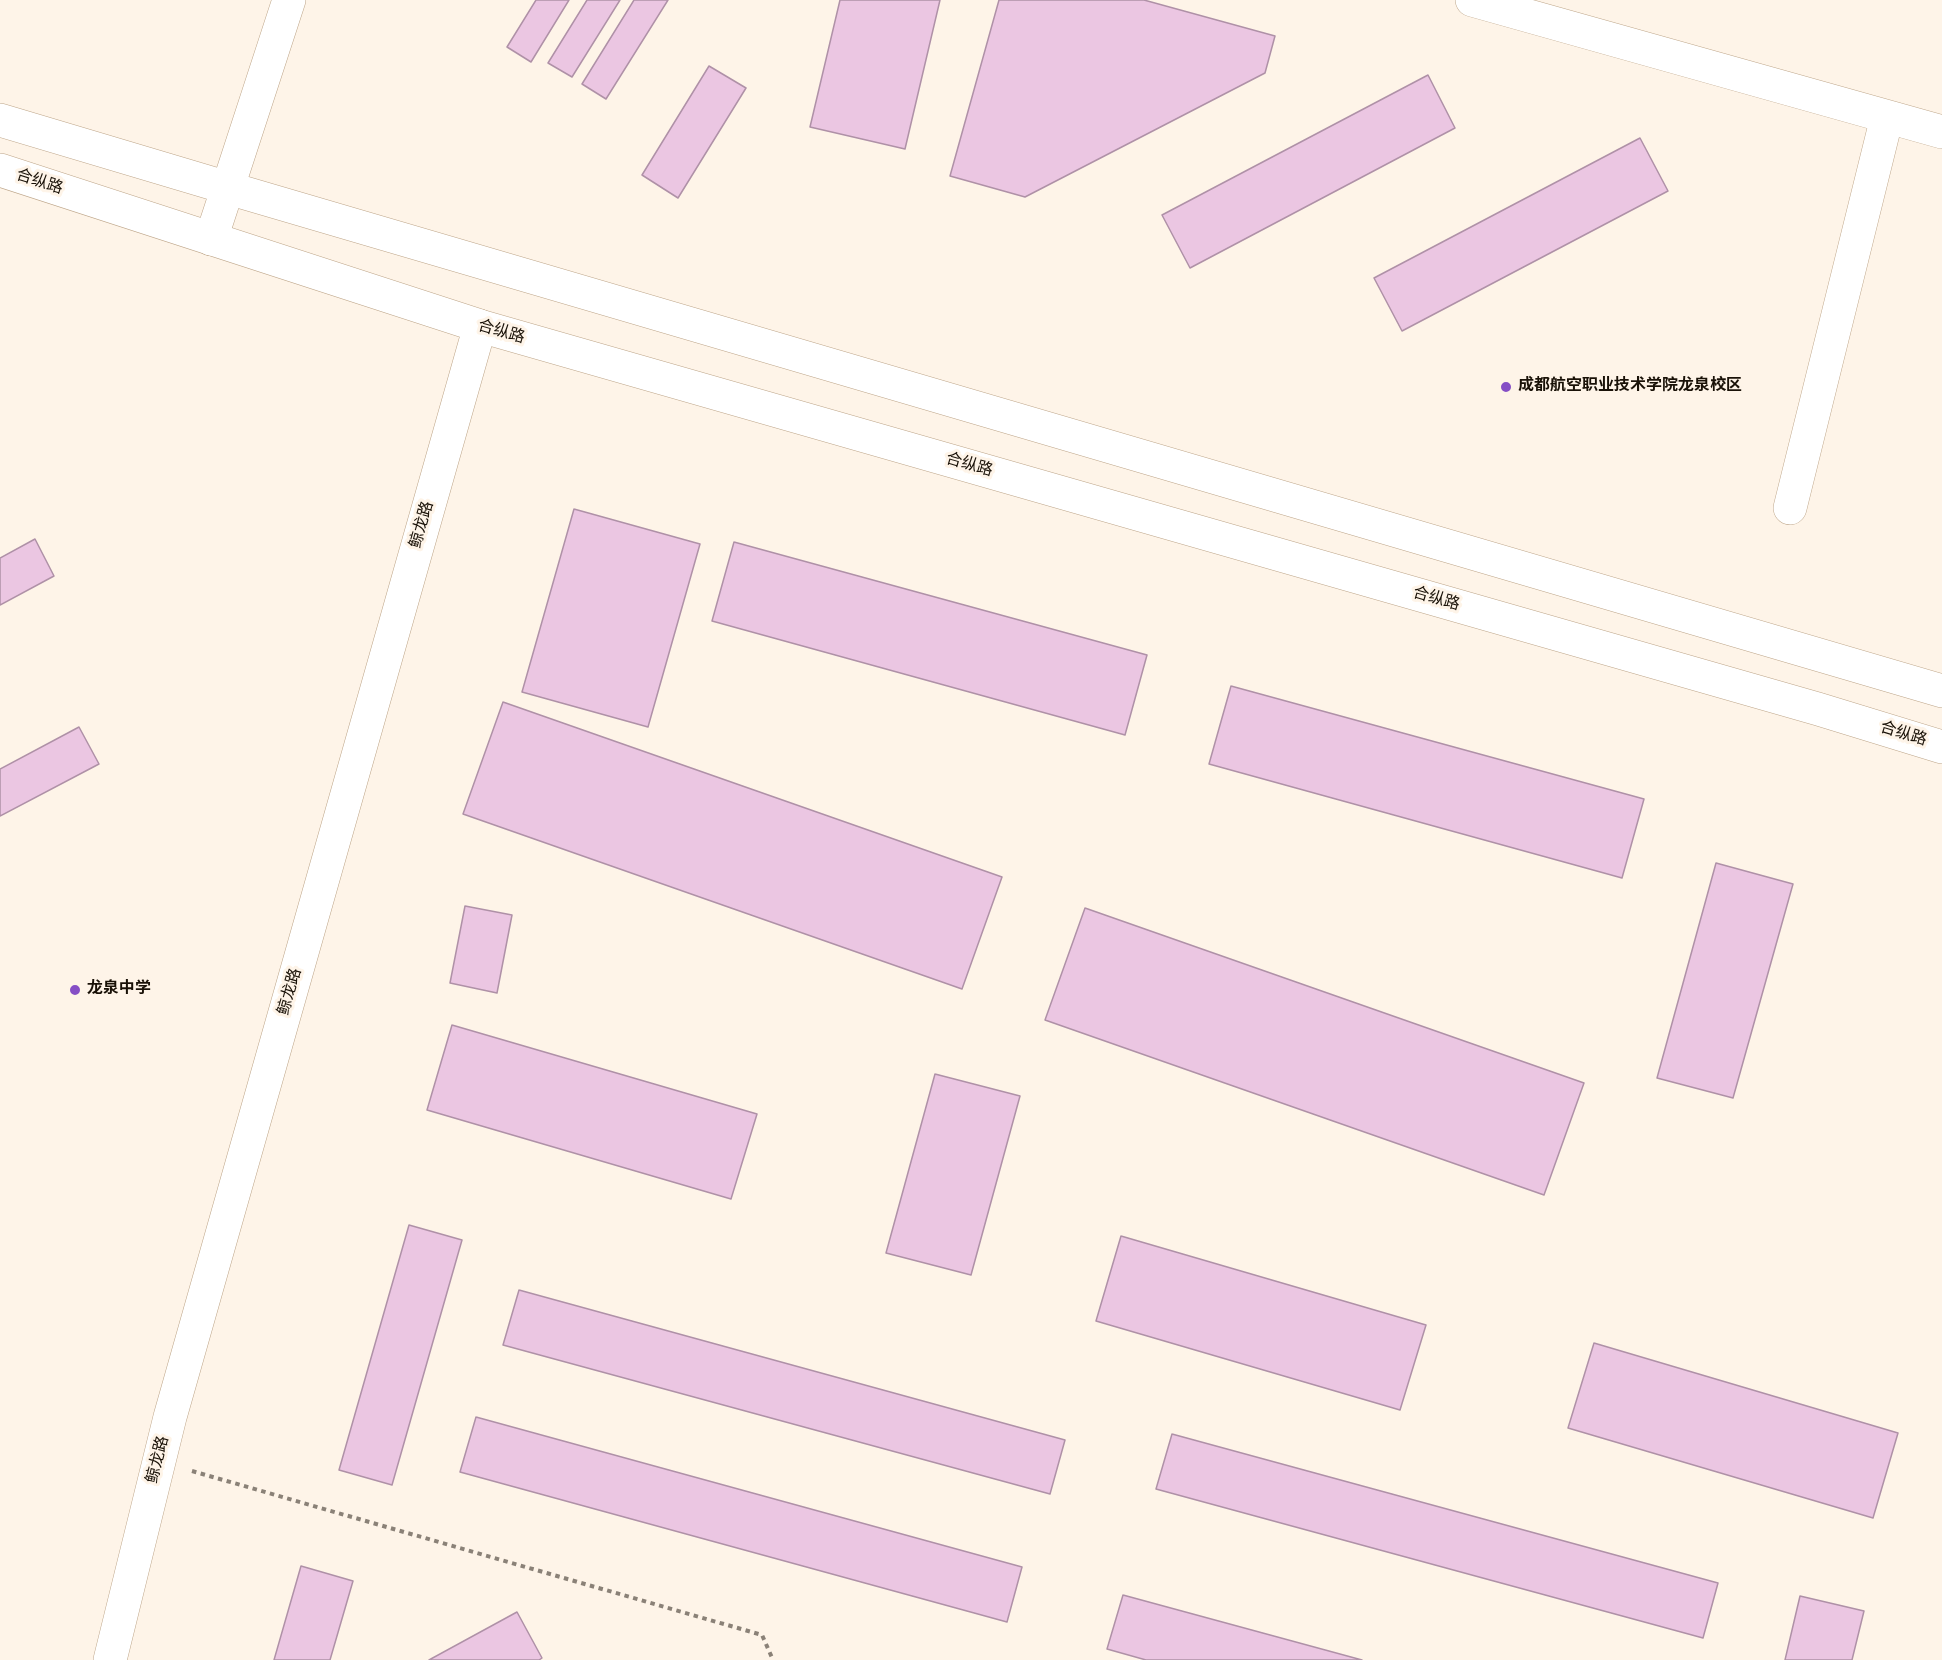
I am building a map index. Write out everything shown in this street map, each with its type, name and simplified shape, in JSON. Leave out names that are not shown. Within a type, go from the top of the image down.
[{"type":"main road","points":[[211,239],[289,0]]},
{"type":"main road","points":[[1472,0],[1942,132]]},
{"type":"main road","points":[[1790,508],[1887,117]]},
{"type":"main road","points":[[0,120],[1942,691]]},
{"type":"main road","name":"合纵路","points":[[0,170],[480,326],[1818,709],[1942,747]]},
{"type":"main road","name":"鲸龙路","points":[[110,1660],[170,1417],[480,326]]},
{"type":"path","points":[[159,1461],[762,1635],[772,1660]]},
{"type":"building","points":[[536,0],[569,0],[531,62],[507,47]]},
{"type":"building","points":[[587,0],[620,0],[572,77],[548,63]]},
{"type":"building","points":[[634,0],[668,0],[606,99],[582,84]]},
{"type":"building","points":[[840,0],[940,0],[905,149],[810,127]]},
{"type":"building","points":[[999,0],[1144,0],[1275,36],[1265,73],[1025,197],[950,176]]},
{"type":"building","points":[[709,66],[746,88],[678,198],[642,175]]},
{"type":"building","points":[[1428,75],[1455,128],[1190,268],[1162,215]]},
{"type":"building","points":[[1640,138],[1668,191],[1402,331],[1374,278]]},
{"type":"building","points":[[574,509],[700,544],[648,727],[522,692]]},
{"type":"building","points":[[35,539],[54,576],[0,605],[0,558]]},
{"type":"building","points":[[734,542],[1147,655],[1125,735],[712,621]]},
{"type":"building","points":[[1231,686],[1644,799],[1622,878],[1209,764]]},
{"type":"building","points":[[503,702],[1002,877],[962,989],[463,814]]},
{"type":"building","points":[[79,727],[99,764],[0,816],[0,769]]},
{"type":"building","points":[[1716,863],[1793,884],[1733,1098],[1657,1078]]},
{"type":"building","points":[[465,906],[512,915],[497,993],[450,983]]},
{"type":"building","points":[[1085,908],[1584,1083],[1544,1195],[1045,1020]]},
{"type":"building","points":[[452,1025],[757,1114],[731,1199],[427,1110]]},
{"type":"building","points":[[935,1074],[1020,1096],[971,1275],[886,1253]]},
{"type":"building","points":[[409,1225],[462,1240],[392,1485],[339,1470]]},
{"type":"building","points":[[1121,1236],[1426,1325],[1400,1410],[1096,1321]]},
{"type":"building","points":[[519,1290],[1065,1440],[1050,1494],[503,1345]]},
{"type":"building","points":[[1594,1343],[1898,1433],[1873,1518],[1568,1428]]},
{"type":"building","points":[[476,1417],[1022,1567],[1007,1622],[460,1472]]},
{"type":"building","points":[[1172,1434],[1718,1583],[1703,1638],[1156,1489]]},
{"type":"building","points":[[301,1566],[353,1581],[330,1660],[274,1660]]},
{"type":"building","points":[[1123,1595],[1362,1660],[1146,1660],[1107,1649]]},
{"type":"building","points":[[1800,1596],[1864,1611],[1852,1660],[1785,1660]]},
{"type":"building","points":[[517,1612],[542,1658],[539,1660],[429,1660]]},
{"type":"place","name":"成都航空职业技术学院龙泉校区","points":[[1506,387]]},
{"type":"place","name":"龙泉中学","points":[[75,990]]}]
